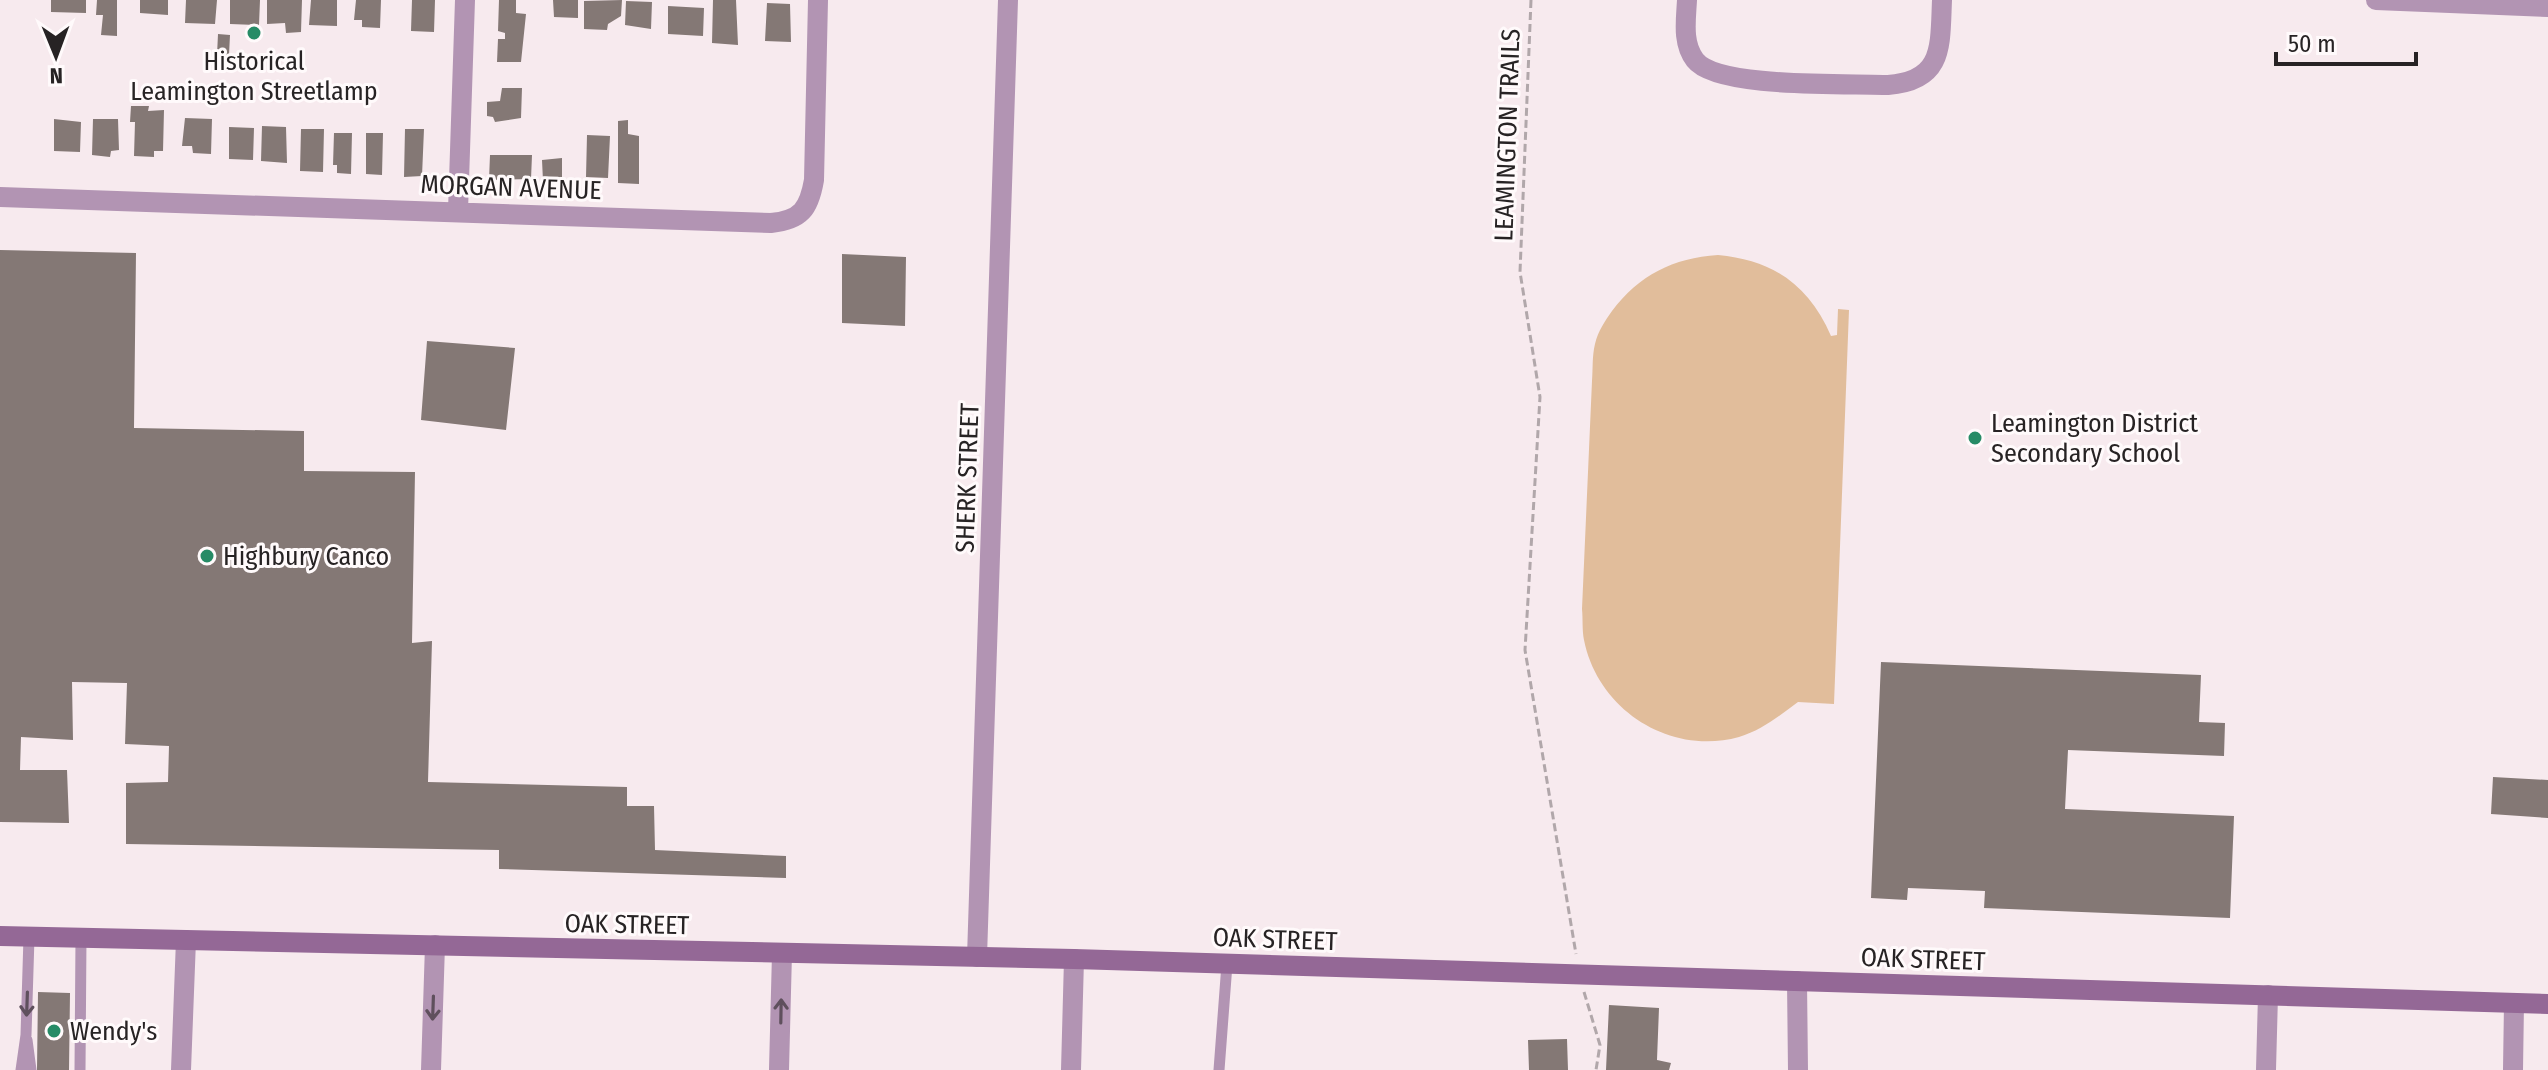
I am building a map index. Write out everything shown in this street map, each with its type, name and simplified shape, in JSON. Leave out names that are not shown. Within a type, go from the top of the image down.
[{"type":"main road","name":"OAK STREET","points":[[0,936],[1074,959],[2548,1004]]},
{"type":"street","points":[[458,211],[465,0]]},
{"type":"street","name":"MORGAN AVENUE","points":[[0,197],[788,222],[804,211],[811,199],[814,180],[818,0]]},
{"type":"street","name":"SHERK STREET","points":[[977,957],[1008,0]]},
{"type":"street","points":[[1687,0],[1685,35],[1695,60],[1706,71],[1741,79],[1907,83],[1921,77],[1933,65],[1940,47],[1942,0]]},
{"type":"street","points":[[2376,0],[2548,7]]},
{"type":"street","points":[[181,1070],[186,940]]},
{"type":"street","points":[[431,1070],[435,945]]},
{"type":"street","points":[[779,1070],[782,953]]},
{"type":"street","points":[[1071,1070],[1074,959]]},
{"type":"street","points":[[1797,981],[1798,1070]]},
{"type":"street","points":[[2266,1070],[2268,995]]},
{"type":"street","points":[[2513,1070],[2514,1003]]},
{"type":"lane","points":[[21,1070],[26,1035],[29,937]]},
{"type":"lane","points":[[80,1070],[81,938]]},
{"type":"lane","points":[[1219,1070],[1227,964]]},
{"type":"lane","points":[[73,1070],[75,991],[81,965]]},
{"type":"lane","points":[[26,1035],[31,1070]]},
{"type":"path","name":"LEAMINGTON TRAILS","points":[[1531,0],[1520,272],[1540,397],[1525,650],[1579,975]]},
{"type":"path","points":[[1579,975],[1600,1045],[1596,1070]]},
{"type":"shaded area","points":[[1718,255],[1756,263],[1787,278],[1812,303],[1831,336],[1837,335],[1838,309],[1849,310],[1834,704],[1798,702],[1755,731],[1713,741],[1688,740],[1663,733],[1641,722],[1621,706],[1604,687],[1592,665],[1584,640],[1582,609],[1593,358],[1598,335],[1622,298],[1646,278],[1686,260]]},
{"type":"building","points":[[51,0],[86,0],[86,13],[51,12]]},
{"type":"building","points":[[97,0],[117,0],[117,36],[101,35],[103,15],[96,15]]},
{"type":"building","points":[[140,0],[168,0],[168,15],[140,13]]},
{"type":"building","points":[[186,0],[217,0],[215,24],[185,23]]},
{"type":"building","points":[[230,0],[260,0],[259,25],[230,24]]},
{"type":"building","points":[[267,0],[302,0],[301,32],[286,33],[285,23],[267,24]]},
{"type":"building","points":[[311,0],[337,0],[337,26],[309,25]]},
{"type":"building","points":[[356,0],[381,0],[380,28],[362,27],[362,20],[354,20]]},
{"type":"building","points":[[412,0],[435,0],[434,32],[411,31]]},
{"type":"building","points":[[499,0],[516,0],[516,13],[526,14],[521,62],[497,62],[498,39],[505,39],[505,33],[498,31]]},
{"type":"building","points":[[553,0],[578,0],[578,18],[554,17]]},
{"type":"building","points":[[622,0],[621,16],[608,24],[607,30],[584,29],[584,1]]},
{"type":"building","points":[[713,0],[736,0],[738,45],[712,43]]},
{"type":"building","points":[[626,1],[652,2],[651,29],[625,25]]},
{"type":"building","points":[[767,3],[790,4],[791,42],[765,41]]},
{"type":"building","points":[[668,6],[704,8],[703,36],[668,34]]},
{"type":"building","points":[[218,34],[230,35],[229,55],[217,55]]},
{"type":"building","points":[[502,88],[522,88],[521,118],[495,122],[493,117],[487,116],[487,102],[500,101]]},
{"type":"building","points":[[131,106],[149,106],[148,111],[164,110],[163,151],[154,151],[154,157],[134,156],[135,122],[130,122]]},
{"type":"building","points":[[185,118],[212,119],[211,154],[193,153],[192,146],[182,146]]},
{"type":"building","points":[[54,119],[81,122],[80,152],[54,151]]},
{"type":"building","points":[[93,119],[118,119],[119,150],[111,151],[110,157],[92,155]]},
{"type":"building","points":[[628,120],[628,134],[639,136],[639,184],[618,183],[618,121]]},
{"type":"building","points":[[262,126],[286,127],[287,163],[261,161]]},
{"type":"building","points":[[229,127],[254,128],[253,160],[229,159]]},
{"type":"building","points":[[301,129],[324,129],[323,172],[300,171]]},
{"type":"building","points":[[405,129],[424,129],[422,176],[404,177]]},
{"type":"building","points":[[334,133],[352,133],[351,174],[337,173],[337,165],[333,165]]},
{"type":"building","points":[[366,133],[383,133],[382,175],[366,174]]},
{"type":"building","points":[[587,135],[610,136],[608,178],[586,177]]},
{"type":"building","points":[[490,155],[532,155],[531,179],[489,180]]},
{"type":"building","points":[[562,158],[562,181],[543,181],[542,160]]},
{"type":"building","name":"Highbury Canco","points":[[0,250],[136,253],[134,428],[304,431],[304,471],[415,472],[412,643],[432,641],[428,782],[627,787],[627,806],[654,806],[655,850],[786,856],[786,878],[499,869],[499,850],[126,844],[126,783],[168,782],[169,746],[125,744],[127,683],[72,682],[73,740],[21,737],[20,770],[67,770],[69,823],[0,822]]},
{"type":"building","points":[[842,254],[906,257],[905,326],[842,323]]},
{"type":"building","points":[[427,341],[515,348],[506,430],[421,420]]},
{"type":"building","points":[[1881,662],[2201,675],[2199,722],[2225,723],[2224,756],[2068,750],[2065,809],[2234,816],[2230,918],[1984,908],[1985,891],[1908,888],[1907,900],[1871,898]]},
{"type":"building","points":[[2493,777],[2548,780],[2548,818],[2491,814]]},
{"type":"building","name":"Wendy's","points":[[38,992],[70,993],[69,1070],[37,1070]]},
{"type":"building","points":[[1609,1005],[1659,1008],[1657,1060],[1671,1063],[1669,1070],[1606,1070]]},
{"type":"building","points":[[1567,1039],[1568,1070],[1529,1070],[1528,1040]]},
{"type":"place","name":"Historical Leamington Streetlamp","points":[[254,33]]},
{"type":"place","name":"Leamington District Secondary School","points":[[1975,438]]},
{"type":"place","name":"Highbury Canco","points":[[207,556]]},
{"type":"place","name":"Wendy's","points":[[54,1031]]}]
